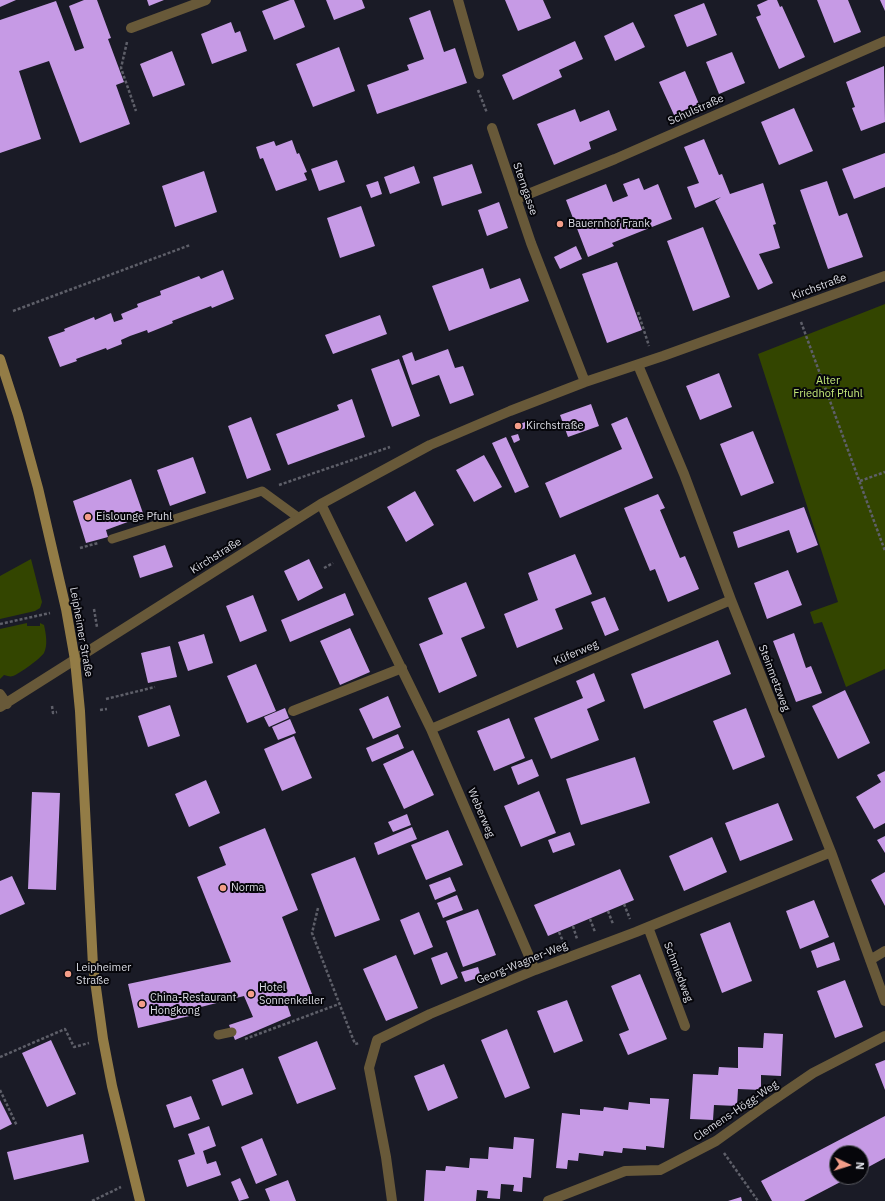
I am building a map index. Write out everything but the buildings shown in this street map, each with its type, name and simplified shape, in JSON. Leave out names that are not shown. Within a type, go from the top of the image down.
[{"type":"main road","name":"Leipheimer Straße","points":[[0,358],[38,488],[66,609],[75,660],[80,711],[92,951],[103,1039],[112,1086],[140,1201]]},
{"type":"street","points":[[130,28],[206,0]]},
{"type":"street","points":[[458,0],[479,74]]},
{"type":"street","name":"Schulstraße","points":[[516,199],[622,156],[885,41]]},
{"type":"street","name":"Sterngasse","points":[[492,128],[536,254],[585,382]]},
{"type":"street","name":"Kirchstraße","points":[[3,706],[321,504],[430,445],[510,411],[585,382],[638,365],[885,276]]},
{"type":"street","name":"Steinmetzweg","points":[[638,365],[684,474],[731,600],[831,852],[885,1000]]},
{"type":"street","name":"Weberweg","points":[[321,504],[431,728],[536,970]]},
{"type":"street","name":"Küferweg","points":[[431,728],[731,600]]},
{"type":"street","points":[[293,711],[402,668]]},
{"type":"street","points":[[0,694],[3,706]]},
{"type":"street","name":"Georg-Wagner-Weg","points":[[378,1040],[430,1014],[536,970],[648,927],[831,852]]},
{"type":"street","name":"Schmiedweg","points":[[648,927],[685,1026]]},
{"type":"street","points":[[870,960],[885,951]]},
{"type":"street","name":"Clemens-Högg-Weg","points":[[548,1201],[625,1171],[660,1170],[716,1141],[766,1104],[812,1073],[885,1036]]},
{"type":"street","points":[[378,1040],[369,1068],[386,1157],[392,1201]]},
{"type":"lane","points":[[112,539],[262,491],[299,518]]},
{"type":"lane","points":[[218,1035],[232,1032]]},
{"type":"path","points":[[130,28],[121,68],[136,111]]},
{"type":"path","points":[[479,74],[476,84],[492,128]]},
{"type":"path","points":[[13,311],[190,245]]},
{"type":"path","points":[[638,312],[654,359]]},
{"type":"path","points":[[806,335],[885,551]]},
{"type":"path","points":[[262,491],[392,446]]},
{"type":"path","points":[[860,481],[885,472]]},
{"type":"path","points":[[0,624],[48,614]]},
{"type":"path","points":[[106,698],[156,687]]},
{"type":"path","points":[[52,706],[53,713],[57,712]]},
{"type":"path","points":[[100,710],[107,709]]},
{"type":"path","points":[[318,908],[312,933],[355,1044],[378,1040]]},
{"type":"path","points":[[239,1041],[339,1004]]},
{"type":"path","points":[[0,1057],[65,1030],[74,1047],[103,1039]]},
{"type":"path","points":[[0,1090],[17,1126]]},
{"type":"path","points":[[716,1141],[758,1201]]},
{"type":"path","points":[[92,1201],[115,1190],[135,1183]]},
{"type":"green space","name":"Alter Friedhof Pfuhl","points":[[885,304],[885,669],[846,687],[822,622],[814,624],[810,612],[838,602],[758,354]]},
{"type":"green space","points":[[31,559],[42,602],[40,608],[35,611],[0,619],[0,576]]},
{"type":"green space","points":[[27,623],[27,626],[40,626],[40,623],[44,625],[46,643],[44,653],[16,675],[4,675],[0,679],[0,629]]},
{"type":"place","name":"Bauernhof Frank","points":[[560,224]]},
{"type":"place","name":"Kirchstraße","points":[[518,426]]},
{"type":"place","name":"Eislounge Pfuhl","points":[[88,517]]},
{"type":"place","name":"Norma","points":[[223,888]]},
{"type":"place","name":"Leipheimer Straße","points":[[68,974]]},
{"type":"place","name":"Hotel Sonnenkeller","points":[[251,994]]},
{"type":"place","name":"China-Restaurant Hongkong","points":[[142,1004]]}]
